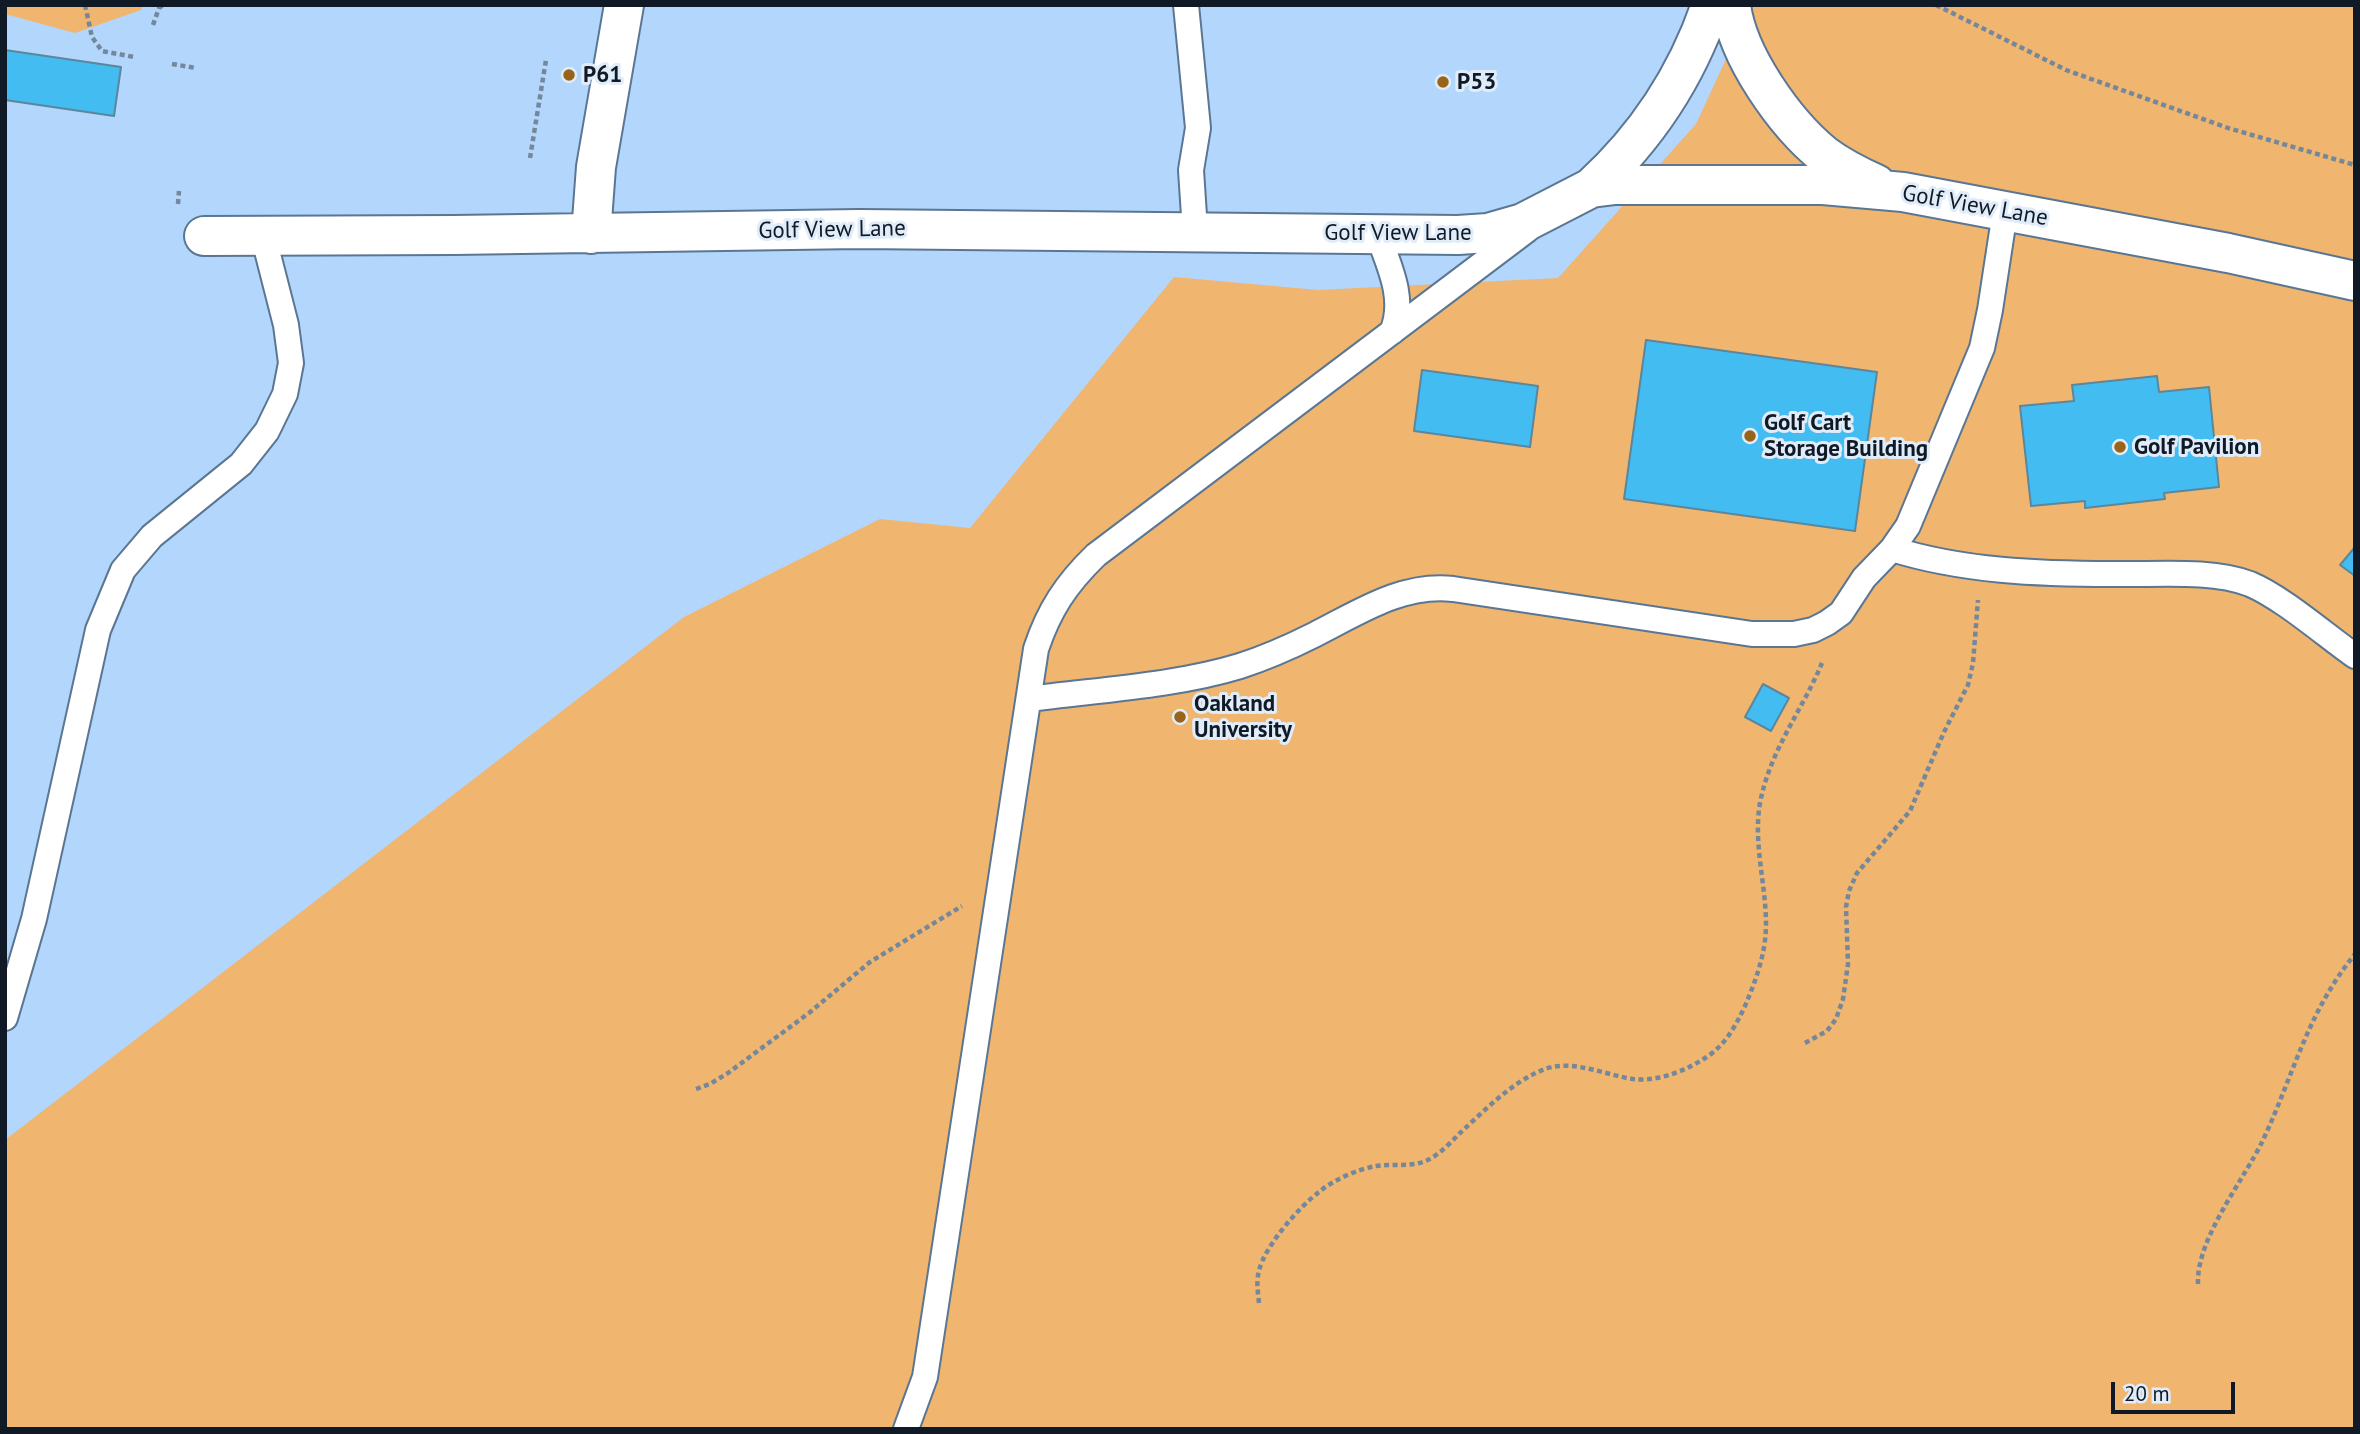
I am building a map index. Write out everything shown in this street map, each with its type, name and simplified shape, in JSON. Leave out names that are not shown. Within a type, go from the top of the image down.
[{"type":"street","points":[[591,234],[596,167],[624,5]]},
{"type":"street","points":[[1574,197],[1620,161],[1648,127],[1670,94],[1711,5]]},
{"type":"street","points":[[1731,5],[1734,24],[1749,59],[1771,95],[1802,134],[1846,170],[1883,187],[1903,192]]},
{"type":"street","name":"Golf View Lane","points":[[204,236],[591,234],[859,229],[1458,235],[1488,233],[1524,223],[1574,197],[1638,184],[1823,185],[1903,192],[2228,253],[2355,281]]},
{"type":"lane","points":[[1186,5],[1198,128],[1191,170],[1195,232]]},
{"type":"lane","points":[[906,1429],[925,1377],[1036,649],[1045,622],[1060,595],[1096,555],[1574,197]]},
{"type":"lane","points":[[1029,699],[1171,680],[1238,666],[1270,655],[1372,605],[1411,591],[1427,589],[1453,589],[1752,634],[1794,635],[1813,630],[1841,613],[1864,578],[1892,549],[1908,526],[1982,348],[2005,212]]},
{"type":"lane","points":[[5,1018],[34,919],[97,631],[123,570],[152,536],[241,464],[267,431],[285,394],[291,363],[286,325],[263,235]]},
{"type":"lane","points":[[1377,235],[1398,299],[1398,316],[1392,332]]},
{"type":"lane","points":[[1892,549],[1928,561],[1979,568],[2080,574],[2200,574],[2247,583],[2267,593],[2355,656]]},
{"type":"path","points":[[85,5],[92,37],[102,51],[134,57]]},
{"type":"path","points":[[153,25],[159,8],[163,5]]},
{"type":"path","points":[[1936,5],[2066,69],[2228,128],[2355,164]]},
{"type":"path","points":[[530,158],[546,60]]},
{"type":"path","points":[[172,64],[196,68]]},
{"type":"path","points":[[1805,1043],[1827,1031],[1836,1019],[1843,999],[1848,964],[1846,907],[1857,873],[1910,811],[1944,732],[1968,685],[1977,625],[1979,568]]},
{"type":"path","points":[[1259,1303],[1259,1269],[1268,1251],[1293,1218],[1319,1192],[1338,1180],[1375,1166],[1424,1163],[1486,1108],[1544,1069],[1573,1066],[1636,1079],[1650,1078],[1694,1065],[1726,1041],[1755,982],[1763,954],[1766,924],[1758,831],[1760,804],[1767,776],[1791,719],[1817,674],[1841,613]]},
{"type":"path","points":[[696,1089],[710,1084],[745,1061],[888,951],[1000,885]]},
{"type":"path","points":[[2198,1284],[2198,1270],[2214,1229],[2238,1180],[2262,1142],[2313,1018],[2340,972],[2355,954]]},
{"type":"shaded area","name":"Oakland University","points":[[5,5],[2355,5],[2355,1429],[5,1429]]},
{"type":"shaded area","points":[[5,5],[143,5],[141,10],[75,33],[5,14]]},
{"type":"shaded area","name":"Oakland University","points":[[1751,5],[2355,5],[2355,1429],[5,1429],[5,1140],[684,617],[880,519],[970,528],[1174,277],[1318,290],[1558,278],[1696,124]]},
{"type":"building","points":[[5,50],[121,67],[114,116],[5,100]]},
{"type":"building","name":"Golf Cart Storage Building","points":[[1646,340],[1877,372],[1855,531],[1624,499]]},
{"type":"building","points":[[1422,370],[1538,386],[1530,447],[1414,431]]},
{"type":"building","name":"Golf Pavilion","points":[[2157,376],[2159,392],[2209,387],[2219,487],[2164,493],[2165,499],[2085,508],[2085,501],[2031,506],[2020,406],[2074,401],[2072,385]]},
{"type":"building","points":[[2355,547],[2355,576],[2340,565]]},
{"type":"building","points":[[1763,684],[1789,698],[1771,731],[1745,717]]},
{"type":"place","name":"P61","points":[[569,75]]},
{"type":"place","name":"P53","points":[[1443,82]]},
{"type":"place","name":"Golf Cart Storage Building","points":[[1750,436]]},
{"type":"place","name":"Golf Pavilion","points":[[2120,447]]},
{"type":"place","name":"Oakland University","points":[[1180,717]]}]
